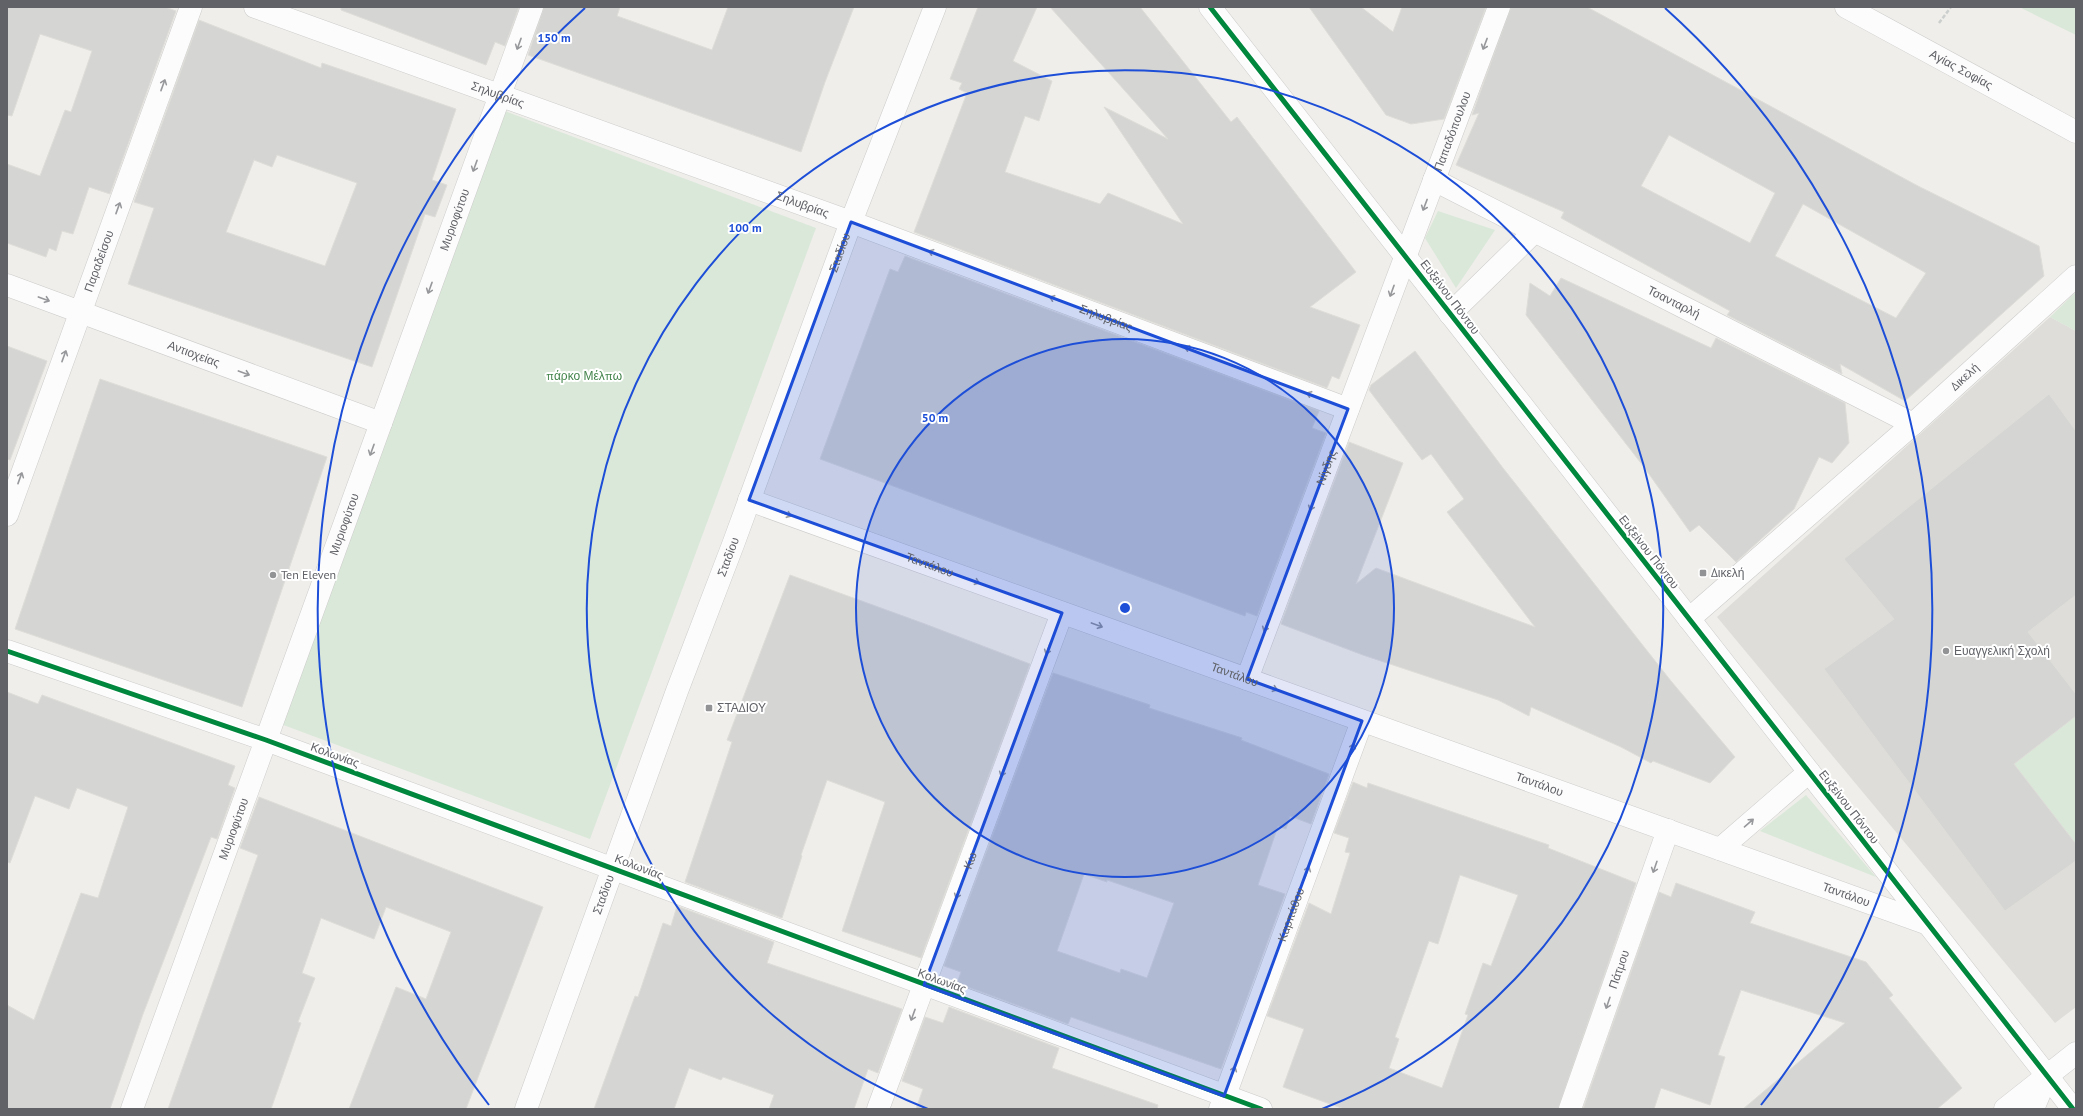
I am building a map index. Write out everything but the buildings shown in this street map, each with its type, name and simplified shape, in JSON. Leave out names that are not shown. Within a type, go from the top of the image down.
[{"type":"street","name":"Παραδείσου","points":[[7,515],[191,7]]},
{"type":"street","name":"Σηλυβρίας","points":[[255,7],[851,222],[1348,409]]},
{"type":"street","name":"Μυριοφύτου","points":[[132,1109],[532,7]]},
{"type":"street","name":"Σταδίου","points":[[526,1109],[613,868],[851,222],[935,7]]},
{"type":"street","name":"Ευξείνου Πόντου","points":[[1210,7],[1406,255],[1450,314],[2073,1109]]},
{"type":"street","name":"Παπαδόπουλου","points":[[1406,255],[1499,7]]},
{"type":"street","name":"Αγίας Σοφίας","points":[[1846,7],[2076,132]]},
{"type":"street","name":"Τσανταρλή","points":[[1434,180],[1913,424]]},
{"type":"street","points":[[1450,314],[1534,232]]},
{"type":"street","name":"Νίγδης","points":[[1247,679],[1406,255]]},
{"type":"street","name":"Δικελή","points":[[1689,619],[1913,424],[2076,276]]},
{"type":"street","name":"Αντιοχείας","points":[[7,285],[381,423]]},
{"type":"street","name":"Ταντάλου","points":[[749,500],[1928,924]]},
{"type":"street","name":"Κω","points":[[878,1109],[1062,613]]},
{"type":"street","name":"Κολωνίας","points":[[7,650],[266,740],[613,868],[924,985],[1222,1103],[1261,1109]]},
{"type":"street","name":"Καρπάθου","points":[[1222,1103],[1362,721]]},
{"type":"street","points":[[1720,849],[1809,772]]},
{"type":"street","name":"Πάτμου","points":[[1570,1109],[1668,830]]},
{"type":"street","points":[[2005,1109],[2076,1053]]},
{"type":"street","points":[[2033,1109],[2048,1076]]},
{"type":"highlighted area","points":[[851,222],[1348,409],[1247,679],[1362,721],[1224,1096],[924,985],[1062,613],[749,500]]},
{"type":"shaded area","points":[[2050,317],[2076,331],[2076,1007],[2055,1023],[1717,617]]},
{"type":"green space","points":[[2019,7],[2076,7],[2076,35]]},
{"type":"green space","name":"πάρκο Μέλπω","points":[[505,111],[816,228],[590,839],[278,723]]},
{"type":"green space","points":[[1438,211],[1495,230],[1456,288],[1425,238]]},
{"type":"green space","points":[[2076,292],[2076,331],[2050,317]]},
{"type":"green space","points":[[2076,716],[2076,844],[2014,764]]},
{"type":"green space","points":[[1806,795],[1876,877],[1760,831]]},
{"type":"cycle path","points":[[1210,7],[2073,1109]]},
{"type":"cycle path","points":[[7,651],[266,740],[1261,1109]]},
{"type":"place","name":"Δικελή","points":[[1703,573]]},
{"type":"place","name":"Ten Eleven","points":[[273,575]]},
{"type":"place","name":"Ευαγγελική Σχολή","points":[[1946,651]]},
{"type":"place","name":"ΣΤΑΔΙΟΥ","points":[[709,708]]}]
